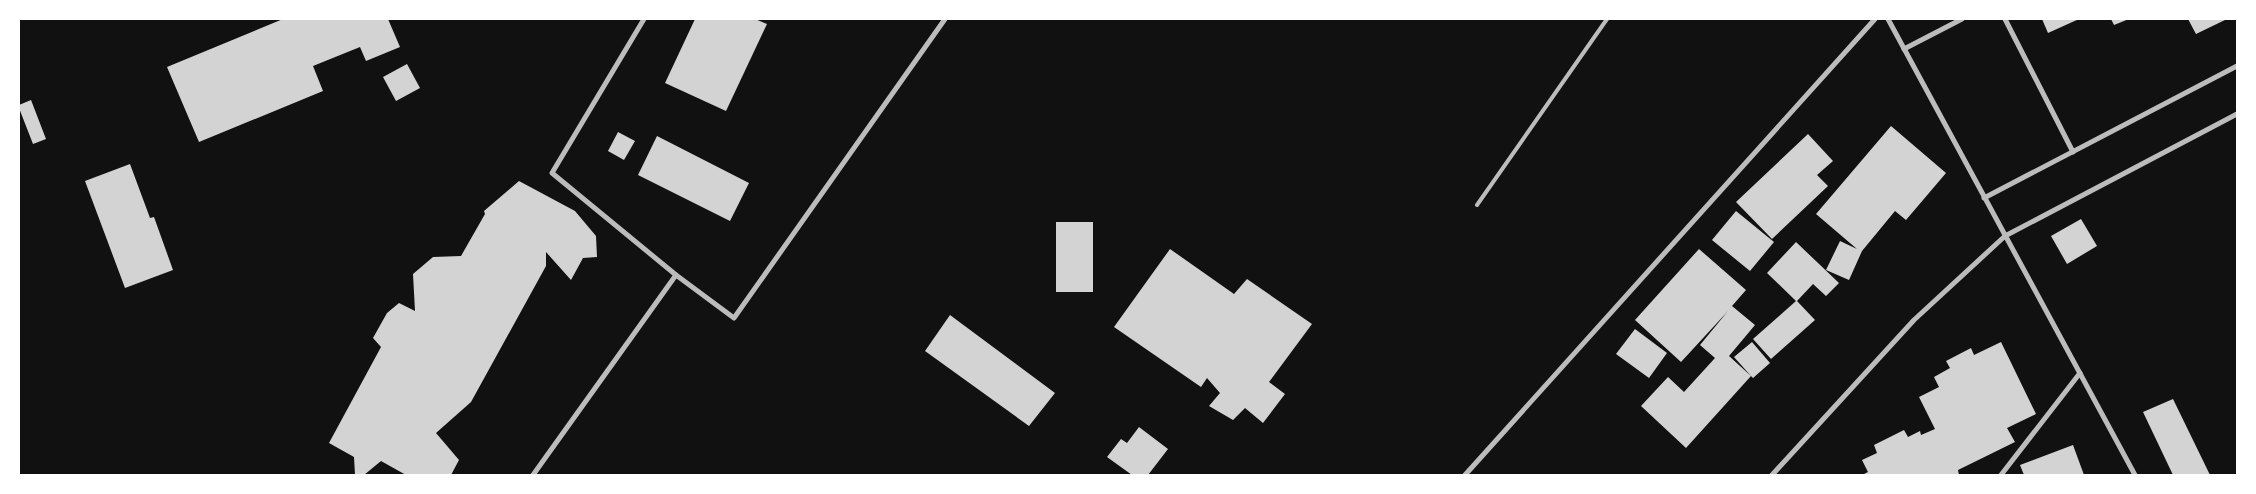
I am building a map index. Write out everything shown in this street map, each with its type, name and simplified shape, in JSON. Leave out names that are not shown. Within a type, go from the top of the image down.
[{"type":"street","points":[[644,19],[552,173],[676,275],[734,318],[945,19]]},
{"type":"street","points":[[1465,475],[1875,19]]},
{"type":"street","points":[[1888,19],[2136,475]]},
{"type":"street","points":[[1904,49],[1962,19]]},
{"type":"street","points":[[2005,19],[2072,152]]},
{"type":"street","points":[[1984,198],[2237,66]]},
{"type":"street","points":[[1772,475],[1914,320],[2005,236],[2237,114]]},
{"type":"street","points":[[533,475],[676,275]]},
{"type":"street","points":[[2001,475],[2080,373]]},
{"type":"lane","points":[[1477,205],[1607,19]]},
{"type":"building","points":[[283,19],[388,19],[400,47],[366,61],[360,47],[313,66],[323,91],[199,142],[167,67]]},
{"type":"building","points":[[695,19],[755,19],[767,24],[726,111],[665,83]]},
{"type":"building","points":[[2042,19],[2079,19],[2048,33]]},
{"type":"building","points":[[2111,19],[2129,19],[2114,25]]},
{"type":"building","points":[[2188,19],[2227,19],[2196,34]]},
{"type":"building","points":[[407,64],[420,88],[396,101],[383,77]]},
{"type":"building","points":[[31,100],[46,139],[33,144],[19,108],[19,105]]},
{"type":"building","points":[[1891,126],[1946,173],[1906,220],[1895,211],[1862,251],[1849,280],[1826,270],[1840,241],[1857,249],[1816,214]]},
{"type":"building","points":[[618,132],[635,141],[624,160],[608,151]]},
{"type":"building","points":[[1808,134],[1833,161],[1817,175],[1828,186],[1772,239],[1736,202]]},
{"type":"building","points":[[657,136],[749,183],[730,221],[638,175]]},
{"type":"building","points":[[130,164],[150,218],[154,217],[173,270],[125,288],[85,181]]},
{"type":"building","points":[[519,181],[575,211],[596,236],[597,257],[583,258],[571,280],[546,252],[546,266],[471,402],[436,433],[459,460],[451,475],[406,475],[381,461],[364,475],[355,475],[354,457],[329,443],[381,347],[373,338],[387,313],[399,303],[415,311],[413,274],[433,257],[461,256],[485,214],[484,211]]},
{"type":"building","points":[[1736,211],[1774,242],[1750,271],[1712,240]]},
{"type":"building","points":[[2081,219],[2097,246],[2067,264],[2051,236]]},
{"type":"building","points":[[1056,222],[1093,222],[1093,292],[1056,292]]},
{"type":"building","points":[[1796,242],[1839,283],[1826,296],[1813,284],[1797,301],[1815,320],[1771,359],[1753,339],[1796,301],[1767,273]]},
{"type":"building","points":[[1170,249],[1234,294],[1247,279],[1312,324],[1269,382],[1285,394],[1263,423],[1245,408],[1233,420],[1209,406],[1220,393],[1207,378],[1201,387],[1114,327]]},
{"type":"building","points":[[1699,249],[1746,290],[1732,306],[1755,325],[1729,356],[1751,376],[1686,448],[1641,406],[1668,377],[1684,392],[1715,358],[1700,345],[1728,311],[1681,362],[1635,320]]},
{"type":"building","points":[[950,315],[1055,393],[1029,426],[925,351]]},
{"type":"building","points":[[1635,329],[1667,353],[1649,378],[1616,354]]},
{"type":"building","points":[[1752,342],[1770,363],[1753,378],[1734,357]]},
{"type":"building","points":[[2001,342],[2036,414],[2007,428],[2015,442],[1958,470],[1959,475],[1862,475],[1868,472],[1862,460],[1877,453],[1874,445],[1904,430],[1908,437],[1920,431],[1921,435],[1935,429],[1919,397],[1939,387],[1934,377],[1950,368],[1946,361],[1971,348],[1974,355]]},
{"type":"building","points":[[2173,399],[2210,475],[2173,475],[2143,412]]},
{"type":"building","points":[[1139,427],[1168,449],[1148,475],[1132,475],[1107,457],[1121,439],[1127,443]]},
{"type":"building","points":[[2073,445],[2084,475],[2024,475],[2020,465]]}]
